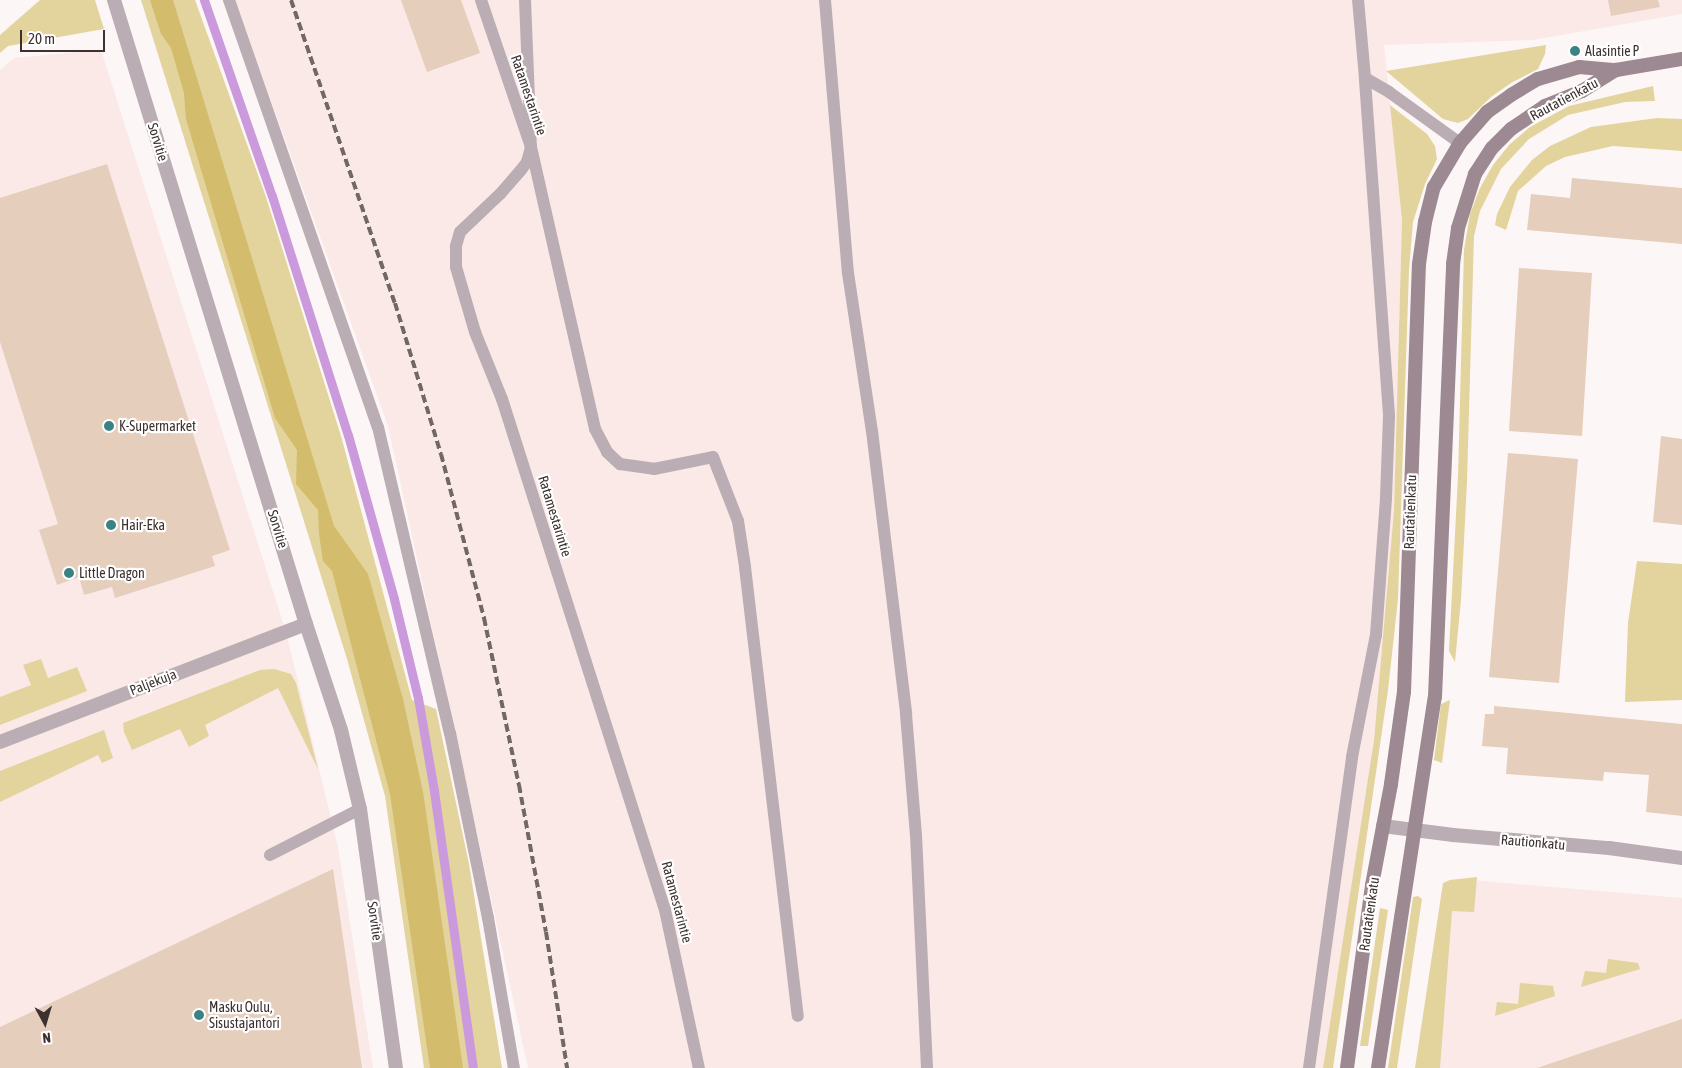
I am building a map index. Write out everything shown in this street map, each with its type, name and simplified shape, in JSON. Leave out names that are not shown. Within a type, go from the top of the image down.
[{"type":"main road","name":"Rautatienkatu","points":[[1347,1068],[1372,885],[1404,692],[1419,264],[1425,222],[1434,187],[1460,143],[1487,112],[1510,95],[1538,79],[1579,67],[1616,70],[1682,59]]},
{"type":"main road","name":"Rautatienkatu","points":[[1378,1068],[1435,697],[1453,274],[1458,228],[1475,174],[1492,148],[1512,128],[1545,106],[1582,91],[1616,70]]},
{"type":"street","name":"Sorvitie","points":[[114,0],[306,624],[341,730],[360,810],[396,1068]]},
{"type":"street","name":"Paljekuja","points":[[0,742],[306,624]]},
{"type":"street","name":"Rautionkatu","points":[[1383,826],[1609,848],[1682,858]]},
{"type":"lane","points":[[229,0],[378,427],[450,733],[488,918],[514,1068]]},
{"type":"lane","name":"Ratamestarintie","points":[[480,0],[531,147],[527,162],[521,170],[500,194],[460,232],[456,246],[456,267],[475,332],[505,409],[665,910],[699,1068]]},
{"type":"lane","points":[[525,0],[531,147],[595,429],[607,452],[620,464],[654,469],[712,457],[738,520],[747,576],[798,1016]]},
{"type":"lane","points":[[824,0],[848,273],[872,431],[906,714],[916,836],[927,1068]]},
{"type":"lane","points":[[1309,1068],[1352,757],[1376,635],[1386,498],[1388,415],[1366,78],[1358,0]]},
{"type":"lane","points":[[1366,78],[1389,92],[1460,143]]},
{"type":"lane","points":[[270,855],[360,810]]},
{"type":"shaded area","points":[[40,0],[95,0],[104,29],[8,46],[0,53],[0,35]]},
{"type":"shaded area","points":[[141,0],[195,0],[266,197],[341,436],[412,700],[436,709],[469,864],[502,1068],[424,1068],[385,796],[347,659]]},
{"type":"shaded area","points":[[150,0],[173,0],[334,526],[368,574],[403,699],[423,792],[463,1068],[430,1068],[390,794],[332,571],[323,561],[318,510],[296,484],[297,450],[275,418],[186,119],[184,93],[171,48],[161,34]]},
{"type":"shaded area","points":[[235,0],[1682,0],[1682,14],[1533,40],[1384,45],[1402,220],[1394,510],[1374,740],[1323,1068],[528,1068],[388,426]]},
{"type":"shaded area","points":[[1546,45],[1545,54],[1538,69],[1511,83],[1491,97],[1468,119],[1458,123],[1443,119],[1386,71]]},
{"type":"shaded area","points":[[101,50],[286,632],[338,847],[373,1068],[0,1068],[0,70],[14,58]]},
{"type":"shaded area","points":[[1653,86],[1655,101],[1625,102],[1568,115],[1529,139],[1501,169],[1480,211],[1474,236],[1467,481],[1461,600],[1455,662],[1449,651],[1458,476],[1464,250],[1470,214],[1480,188],[1493,165],[1510,144],[1530,127],[1569,106]]},
{"type":"shaded area","points":[[1390,105],[1427,134],[1435,146],[1437,159],[1425,184],[1413,222],[1409,270],[1398,599],[1388,690],[1333,1068],[1323,1068],[1374,740],[1394,510],[1402,220]]},
{"type":"shaded area","points":[[1657,118],[1682,119],[1682,151],[1613,146],[1565,157],[1546,166],[1518,191],[1506,230],[1495,225],[1497,214],[1510,187],[1532,160],[1550,146],[1591,127]]},
{"type":"shaded area","points":[[1637,561],[1682,564],[1682,700],[1625,702],[1628,623]]},
{"type":"shaded area","points":[[41,659],[48,678],[77,667],[87,691],[0,725],[0,697],[31,685],[23,665]]},
{"type":"shaded area","points":[[274,669],[291,674],[296,683],[318,769],[278,688],[205,725],[209,736],[189,747],[180,729],[132,750],[124,732],[123,723],[260,670]]},
{"type":"shaded area","points":[[1450,700],[1442,763],[1434,760],[1441,704]]},
{"type":"shaded area","points":[[104,730],[113,758],[102,763],[98,755],[0,802],[0,771]]},
{"type":"shaded area","points":[[1477,877],[1474,912],[1452,911],[1440,1068],[1415,1068],[1443,883],[1450,880]]},
{"type":"shaded area","points":[[1472,880],[1682,898],[1682,1068],[1422,1068],[1450,889]]},
{"type":"shaded area","points":[[1418,896],[1422,899],[1397,1068],[1388,1068],[1413,897]]},
{"type":"shaded area","points":[[1380,908],[1388,910],[1368,1046],[1360,1046]]},
{"type":"shaded area","points":[[1608,959],[1638,963],[1640,969],[1581,987],[1585,971],[1606,973]]},
{"type":"shaded area","points":[[1520,983],[1553,986],[1555,996],[1495,1016],[1497,1002],[1518,1004]]},
{"type":"building","points":[[401,0],[461,0],[480,53],[427,72]]},
{"type":"building","points":[[1608,0],[1658,0],[1660,7],[1611,16]]},
{"type":"building","name":"K-Supermarket","points":[[107,164],[230,550],[212,556],[215,566],[115,598],[112,587],[84,595],[79,577],[57,585],[39,530],[58,524],[0,342],[0,198]]},
{"type":"building","points":[[1572,178],[1682,188],[1682,244],[1527,230],[1531,194],[1570,198]]},
{"type":"building","points":[[1519,268],[1592,273],[1582,436],[1509,431]]},
{"type":"building","points":[[1661,436],[1682,439],[1682,525],[1653,522]]},
{"type":"building","points":[[1508,453],[1578,459],[1559,683],[1489,677]]},
{"type":"building","points":[[1494,706],[1682,724],[1682,816],[1646,812],[1649,775],[1604,772],[1603,781],[1506,774],[1508,748],[1482,746],[1485,714],[1494,714]]},
{"type":"building","points":[[333,869],[362,1068],[0,1068],[0,1027]]},
{"type":"building","points":[[1682,1019],[1682,1068],[1537,1068]]},
{"type":"waterway","points":[[204,0],[272,196],[348,435],[394,599],[418,698],[434,791],[473,1068]]},
{"type":"railway","points":[[291,0],[395,303],[441,454],[484,618],[519,785],[546,932],[567,1068]]},
{"type":"place","name":"Alasintie P","points":[[1575,51]]},
{"type":"place","name":"K-Supermarket","points":[[109,426]]},
{"type":"place","name":"Hair-Eka","points":[[111,525]]},
{"type":"place","name":"Little Dragon","points":[[69,573]]},
{"type":"place","name":"Masku Oulu, Sisustajantori","points":[[199,1015]]}]
